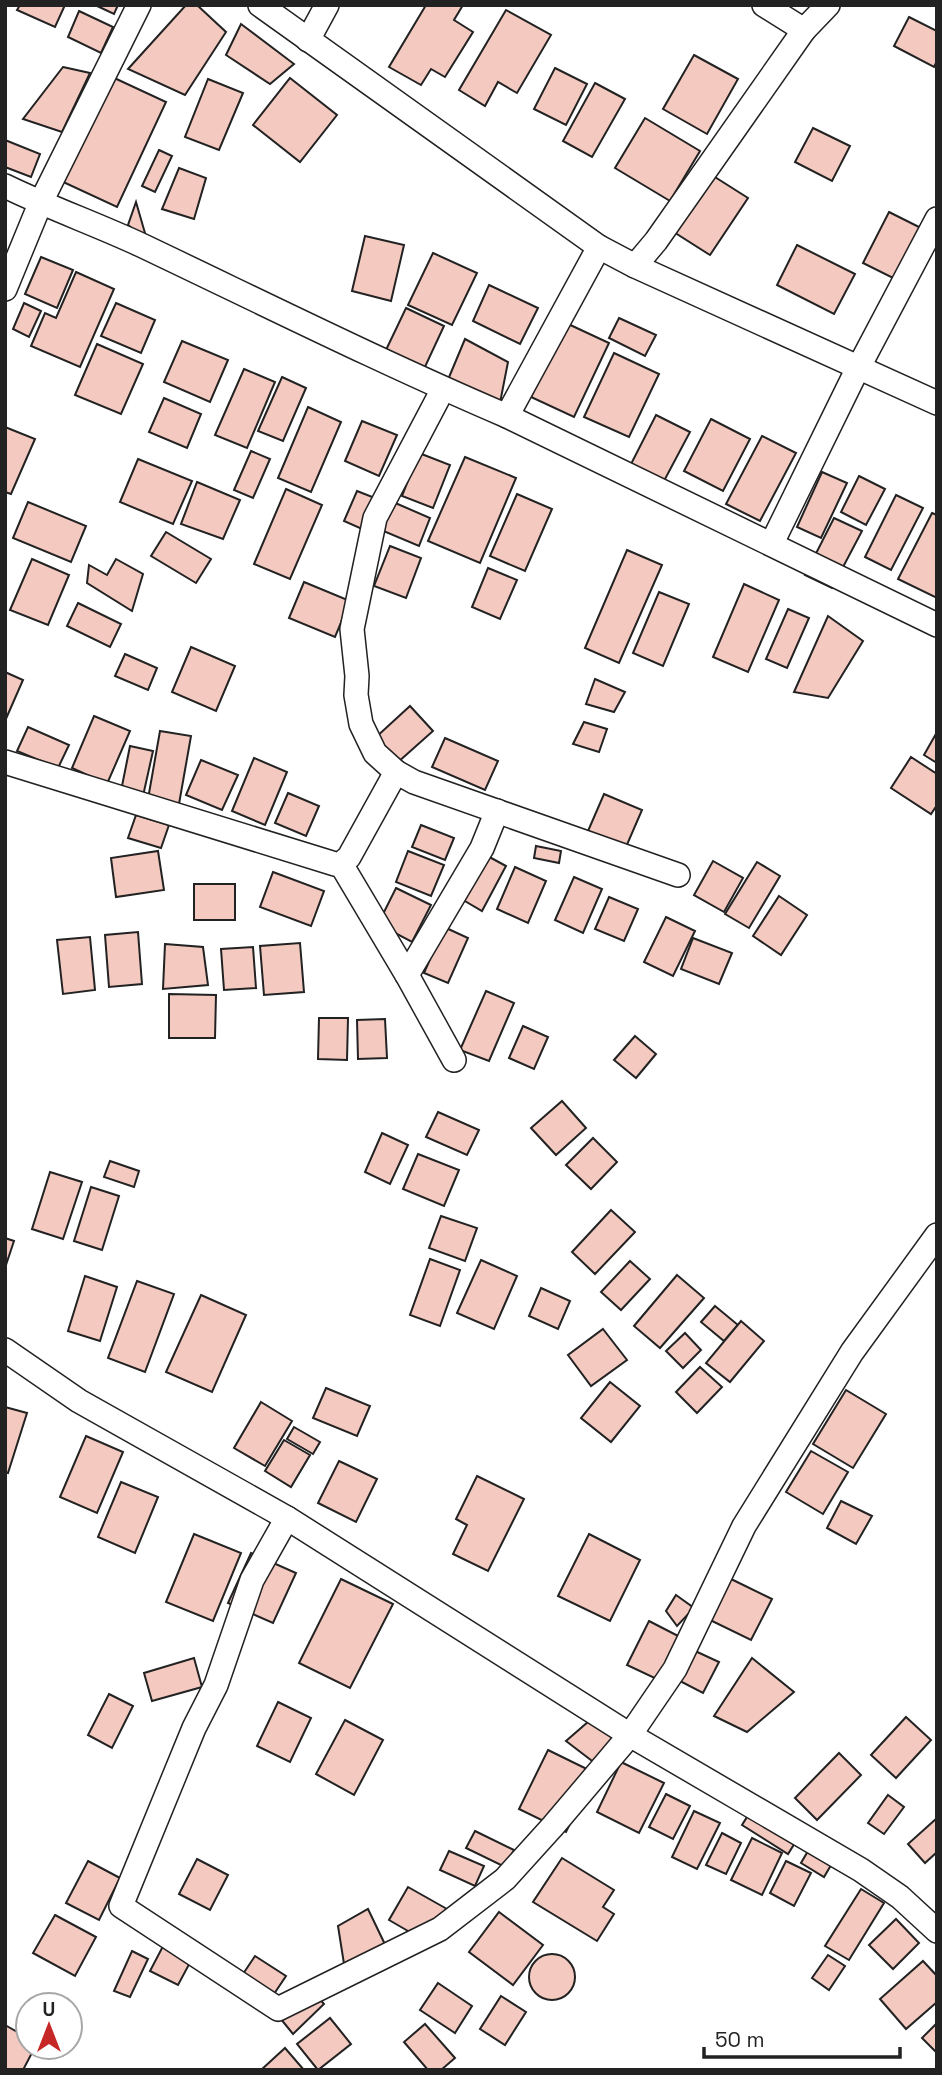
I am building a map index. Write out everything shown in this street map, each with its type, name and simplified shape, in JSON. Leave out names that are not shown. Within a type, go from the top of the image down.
[{"type":"street","points":[[5,289],[40,204],[139,5]]},
{"type":"street","points":[[260,5],[599,247],[856,372],[937,402]]},
{"type":"street","points":[[308,40],[327,5]]},
{"type":"street","points":[[764,5],[804,30]]},
{"type":"street","points":[[635,266],[656,241],[804,30],[828,5]]},
{"type":"street","points":[[5,186],[40,204],[124,237],[443,389],[507,416],[937,625]]},
{"type":"street","points":[[772,543],[856,372],[937,219]]},
{"type":"street","points":[[507,416],[599,247]]},
{"type":"street","points":[[443,389],[375,518],[352,628],[357,676],[356,695],[361,724],[375,753],[396,772],[414,782],[678,875]]},
{"type":"street","points":[[5,762],[328,864],[341,864],[349,856],[396,772]]},
{"type":"street","points":[[407,975],[482,848],[497,811]]},
{"type":"street","points":[[341,864],[454,1060]]},
{"type":"street","points":[[287,1518],[252,1580],[216,1685],[194,1728],[121,1906],[278,2009],[440,1929],[505,1879],[630,1735],[675,1669],[744,1526],[852,1352],[937,1236]]},
{"type":"street","points":[[5,1350],[79,1401],[287,1518],[630,1735],[861,1870],[900,1897],[937,1931]]},
{"type":"building","points":[[20,5],[65,5],[55,27],[17,10]]},
{"type":"building","points":[[95,5],[118,5],[114,14]]},
{"type":"building","points":[[186,5],[197,5],[226,32],[185,95],[128,69]]},
{"type":"building","points":[[426,5],[463,5],[454,20],[473,32],[445,77],[431,69],[421,85],[389,67]]},
{"type":"building","points":[[506,10],[551,35],[517,93],[498,82],[485,106],[459,90]]},
{"type":"building","points":[[79,11],[113,27],[101,53],[68,37]]},
{"type":"building","points":[[909,17],[937,31],[937,61],[934,67],[894,46]]},
{"type":"building","points":[[241,24],[294,64],[270,84],[226,55]]},
{"type":"building","points":[[694,55],[738,79],[707,134],[663,109]]},
{"type":"building","points":[[63,67],[90,73],[62,132],[23,119]]},
{"type":"building","points":[[555,68],[587,84],[566,125],[534,109]]},
{"type":"building","points":[[110,76],[166,102],[117,207],[61,181]]},
{"type":"building","points":[[290,78],[337,115],[300,162],[253,125]]},
{"type":"building","points":[[208,79],[243,93],[219,150],[185,137]]},
{"type":"building","points":[[595,83],[625,99],[592,157],[563,141]]},
{"type":"building","points":[[645,118],[700,151],[670,201],[615,168]]},
{"type":"building","points":[[813,128],[850,146],[832,181],[795,162]]},
{"type":"building","points":[[5,140],[40,154],[31,177],[5,167]]},
{"type":"building","points":[[159,150],[172,156],[155,192],[142,186]]},
{"type":"building","points":[[179,168],[206,178],[194,219],[162,209]]},
{"type":"building","points":[[707,172],[748,198],[710,255],[669,229]]},
{"type":"building","points":[[136,202],[147,240],[128,225]]},
{"type":"building","points":[[889,212],[923,229],[897,280],[863,263]]},
{"type":"building","points":[[365,236],[404,245],[391,301],[352,291]]},
{"type":"building","points":[[797,245],[855,274],[834,314],[777,285]]},
{"type":"building","points":[[433,253],[477,273],[452,325],[408,305]]},
{"type":"building","points":[[41,257],[73,270],[57,308],[25,294]]},
{"type":"building","points":[[76,272],[114,289],[80,367],[31,346],[45,313],[56,318]]},
{"type":"building","points":[[489,285],[538,308],[520,344],[473,321]]},
{"type":"building","points":[[24,303],[41,311],[29,337],[13,329]]},
{"type":"building","points":[[116,303],[155,320],[141,353],[101,336]]},
{"type":"building","points":[[406,308],[444,326],[424,369],[385,352]]},
{"type":"building","points":[[619,318],[656,335],[645,356],[609,338]]},
{"type":"building","points":[[566,323],[609,343],[574,417],[531,397]]},
{"type":"building","points":[[465,339],[508,362],[500,403],[447,382]]},
{"type":"building","points":[[182,341],[228,360],[210,402],[164,382]]},
{"type":"building","points":[[97,344],[143,364],[121,414],[75,395]]},
{"type":"building","points":[[614,353],[659,374],[629,437],[584,417]]},
{"type":"building","points":[[244,369],[275,382],[247,448],[215,435]]},
{"type":"building","points":[[282,377],[306,388],[283,441],[258,431]]},
{"type":"building","points":[[164,398],[201,414],[187,448],[149,432]]},
{"type":"building","points":[[308,407],[341,422],[311,492],[278,478]]},
{"type":"building","points":[[656,415],[690,432],[664,481],[631,464]]},
{"type":"building","points":[[711,419],[750,439],[723,491],[684,471]]},
{"type":"building","points":[[362,421],[397,435],[379,476],[345,461]]},
{"type":"building","points":[[5,427],[35,439],[11,494],[5,492]]},
{"type":"building","points":[[762,436],[796,453],[760,521],[726,504]]},
{"type":"building","points":[[251,451],[270,459],[253,498],[234,490]]},
{"type":"building","points":[[419,453],[450,465],[433,508],[402,496]]},
{"type":"building","points":[[465,457],[516,478],[480,563],[428,541]]},
{"type":"building","points":[[138,459],[192,481],[173,524],[120,502]]},
{"type":"building","points":[[822,472],[847,483],[821,538],[797,527]]},
{"type":"building","points":[[859,476],[885,489],[866,525],[841,512]]},
{"type":"building","points":[[197,482],[240,500],[223,539],[181,524]]},
{"type":"building","points":[[286,489],[322,505],[290,579],[254,564]]},
{"type":"building","points":[[357,491],[375,498],[362,529],[344,521]]},
{"type":"building","points":[[517,494],[552,509],[525,571],[490,556]]},
{"type":"building","points":[[896,495],[923,508],[891,570],[865,557]]},
{"type":"building","points":[[28,502],[86,526],[71,562],[13,538]]},
{"type":"building","points":[[393,502],[430,518],[419,546],[381,530]]},
{"type":"building","points":[[932,513],[937,515],[937,598],[898,579]]},
{"type":"building","points":[[834,518],[862,531],[832,588],[805,575]]},
{"type":"building","points":[[166,532],[211,559],[196,583],[151,556]]},
{"type":"building","points":[[390,546],[421,558],[406,598],[374,586]]},
{"type":"building","points":[[627,550],[662,565],[619,663],[585,648]]},
{"type":"building","points":[[32,559],[69,575],[48,625],[10,610]]},
{"type":"building","points":[[116,559],[143,574],[132,611],[87,583],[89,565],[107,575]]},
{"type":"building","points":[[488,568],[517,580],[500,619],[472,607]]},
{"type":"building","points":[[304,582],[350,601],[335,637],[289,618]]},
{"type":"building","points":[[744,584],[779,600],[748,672],[713,657]]},
{"type":"building","points":[[659,592],[689,604],[663,666],[633,653]]},
{"type":"building","points":[[78,603],[121,624],[110,647],[67,626]]},
{"type":"building","points":[[788,609],[809,618],[787,668],[766,659]]},
{"type":"building","points":[[828,616],[863,641],[828,698],[794,692]]},
{"type":"building","points":[[191,647],[235,666],[216,711],[172,692]]},
{"type":"building","points":[[125,654],[157,668],[148,690],[115,676]]},
{"type":"building","points":[[5,672],[23,680],[5,721]]},
{"type":"building","points":[[595,679],[625,692],[614,712],[586,704]]},
{"type":"building","points":[[410,706],[433,731],[397,763],[375,738]]},
{"type":"building","points":[[94,716],[130,731],[107,784],[72,768]]},
{"type":"building","points":[[584,722],[607,729],[599,752],[573,744]]},
{"type":"building","points":[[28,727],[69,745],[58,768],[17,751]]},
{"type":"building","points":[[160,731],[191,736],[179,804],[148,799]]},
{"type":"building","points":[[937,732],[937,763],[924,755]]},
{"type":"building","points":[[445,738],[498,761],[485,790],[432,767]]},
{"type":"building","points":[[130,746],[153,751],[143,796],[121,791]]},
{"type":"building","points":[[911,757],[937,774],[937,805],[931,814],[891,788]]},
{"type":"building","points":[[254,758],[287,772],[265,825],[232,811]]},
{"type":"building","points":[[201,760],[238,775],[222,810],[186,795]]},
{"type":"building","points":[[288,793],[319,806],[306,836],[275,823]]},
{"type":"building","points":[[604,794],[642,810],[626,847],[588,831]]},
{"type":"building","points":[[136,815],[169,825],[161,848],[128,838]]},
{"type":"building","points":[[421,825],[454,838],[445,860],[412,847]]},
{"type":"building","points":[[536,846],[561,851],[559,863],[534,858]]},
{"type":"building","points":[[158,851],[164,890],[116,897],[111,858]]},
{"type":"building","points":[[408,851],[444,865],[431,896],[396,882]]},
{"type":"building","points":[[482,853],[506,866],[482,911],[458,897]]},
{"type":"building","points":[[713,861],[743,878],[724,912],[694,895]]},
{"type":"building","points":[[757,862],[780,876],[749,928],[725,914]]},
{"type":"building","points":[[515,867],[546,881],[528,923],[497,909]]},
{"type":"building","points":[[273,872],[324,891],[311,926],[260,907]]},
{"type":"building","points":[[574,877],[602,889],[583,933],[555,920]]},
{"type":"building","points":[[194,884],[235,884],[235,920],[194,920]]},
{"type":"building","points":[[396,888],[431,905],[412,942],[378,924]]},
{"type":"building","points":[[779,896],[807,915],[781,955],[753,936]]},
{"type":"building","points":[[609,897],[638,909],[624,941],[595,929]]},
{"type":"building","points":[[666,917],[695,931],[673,976],[644,962]]},
{"type":"building","points":[[444,927],[468,938],[448,983],[424,973]]},
{"type":"building","points":[[138,932],[142,984],[109,987],[105,935]]},
{"type":"building","points":[[90,937],[95,990],[63,994],[57,940]]},
{"type":"building","points":[[693,938],[732,953],[719,984],[681,969]]},
{"type":"building","points":[[300,943],[304,992],[264,995],[260,946]]},
{"type":"building","points":[[165,944],[203,947],[208,985],[163,989]]},
{"type":"building","points":[[253,947],[256,988],[224,990],[221,949]]},
{"type":"building","points":[[486,991],[514,1003],[489,1061],[460,1050]]},
{"type":"building","points":[[169,994],[216,995],[215,1038],[169,1038]]},
{"type":"building","points":[[319,1018],[348,1018],[347,1060],[318,1059]]},
{"type":"building","points":[[385,1019],[387,1058],[358,1059],[357,1020]]},
{"type":"building","points":[[523,1026],[548,1037],[534,1069],[509,1058]]},
{"type":"building","points":[[635,1036],[656,1054],[636,1078],[614,1060]]},
{"type":"building","points":[[562,1101],[586,1128],[556,1155],[531,1128]]},
{"type":"building","points":[[438,1112],[479,1130],[467,1155],[426,1137]]},
{"type":"building","points":[[382,1133],[408,1145],[390,1184],[365,1172]]},
{"type":"building","points":[[593,1138],[617,1162],[591,1189],[566,1165]]},
{"type":"building","points":[[418,1154],[459,1170],[444,1206],[403,1189]]},
{"type":"building","points":[[110,1161],[139,1171],[134,1187],[104,1177]]},
{"type":"building","points":[[50,1172],[82,1182],[63,1239],[32,1229]]},
{"type":"building","points":[[91,1187],[119,1196],[102,1250],[74,1241]]},
{"type":"building","points":[[611,1210],[635,1232],[595,1274],[572,1252]]},
{"type":"building","points":[[441,1216],[477,1228],[465,1261],[429,1248]]},
{"type":"building","points":[[5,1238],[14,1241],[5,1268]]},
{"type":"building","points":[[430,1259],[460,1270],[440,1326],[410,1315]]},
{"type":"building","points":[[481,1260],[517,1276],[494,1329],[457,1313]]},
{"type":"building","points":[[630,1261],[650,1279],[621,1310],[601,1292]]},
{"type":"building","points":[[677,1275],[704,1298],[660,1348],[634,1326]]},
{"type":"building","points":[[85,1276],[117,1287],[100,1341],[68,1331]]},
{"type":"building","points":[[137,1281],[174,1294],[145,1372],[108,1358]]},
{"type":"building","points":[[541,1288],[570,1301],[558,1329],[529,1316]]},
{"type":"building","points":[[201,1295],[246,1315],[212,1392],[166,1372]]},
{"type":"building","points":[[715,1306],[738,1325],[724,1341],[701,1322]]},
{"type":"building","points":[[741,1321],[764,1341],[730,1382],[706,1363]]},
{"type":"building","points":[[603,1329],[627,1360],[591,1386],[568,1355]]},
{"type":"building","points":[[685,1333],[701,1350],[683,1368],[666,1351]]},
{"type":"building","points":[[700,1367],[722,1387],[697,1413],[676,1392]]},
{"type":"building","points":[[610,1382],[640,1406],[611,1442],[581,1418]]},
{"type":"building","points":[[326,1388],[370,1406],[357,1436],[313,1418]]},
{"type":"building","points":[[846,1390],[886,1414],[853,1468],[813,1444]]},
{"type":"building","points":[[261,1402],[292,1421],[265,1466],[234,1448]]},
{"type":"building","points":[[5,1407],[27,1413],[8,1473],[5,1472]]},
{"type":"building","points":[[294,1427],[320,1442],[313,1454],[287,1439]]},
{"type":"building","points":[[86,1436],[123,1452],[97,1513],[60,1497]]},
{"type":"building","points":[[284,1440],[310,1455],[291,1487],[265,1471]]},
{"type":"building","points":[[811,1451],[848,1472],[823,1514],[786,1492]]},
{"type":"building","points":[[339,1461],[377,1479],[356,1522],[318,1503]]},
{"type":"building","points":[[477,1476],[524,1499],[488,1571],[453,1554],[467,1525],[456,1519]]},
{"type":"building","points":[[121,1482],[158,1497],[135,1553],[98,1537]]},
{"type":"building","points":[[841,1501],[872,1516],[856,1544],[827,1528]]},
{"type":"building","points":[[194,1534],[241,1553],[213,1621],[166,1602]]},
{"type":"building","points":[[589,1534],[640,1560],[610,1621],[558,1596]]},
{"type":"building","points":[[251,1553],[296,1573],[273,1623],[228,1603]]},
{"type":"building","points":[[341,1579],[393,1604],[350,1688],[299,1663]]},
{"type":"building","points":[[731,1579],[772,1599],[751,1640],[710,1620]]},
{"type":"building","points":[[676,1595],[694,1608],[677,1626],[666,1611]]},
{"type":"building","points":[[649,1621],[684,1639],[663,1682],[627,1665]]},
{"type":"building","points":[[693,1650],[719,1662],[703,1693],[678,1680]]},
{"type":"building","points":[[194,1658],[202,1687],[152,1701],[144,1673]]},
{"type":"building","points":[[752,1658],[794,1692],[747,1732],[714,1716]]},
{"type":"building","points":[[109,1694],[133,1706],[112,1748],[88,1735]]},
{"type":"building","points":[[278,1702],[311,1718],[290,1762],[257,1746]]},
{"type":"building","points":[[906,1717],[931,1740],[896,1778],[871,1755]]},
{"type":"building","points":[[345,1720],[383,1740],[354,1795],[316,1774]]},
{"type":"building","points":[[589,1721],[615,1739],[600,1767],[566,1741]]},
{"type":"building","points":[[548,1750],[595,1773],[566,1832],[519,1809]]},
{"type":"building","points":[[839,1753],[861,1775],[817,1820],[795,1798]]},
{"type":"building","points":[[621,1762],[664,1783],[639,1833],[597,1812]]},
{"type":"building","points":[[666,1794],[690,1806],[673,1839],[649,1827]]},
{"type":"building","points":[[888,1795],[904,1807],[884,1834],[868,1823]]},
{"type":"building","points":[[752,1809],[798,1838],[788,1854],[742,1825]]},
{"type":"building","points":[[694,1811],[720,1823],[697,1869],[672,1857]]},
{"type":"building","points":[[937,1818],[937,1852],[925,1863],[908,1844]]},
{"type":"building","points":[[475,1831],[514,1850],[505,1867],[466,1848]]},
{"type":"building","points":[[722,1833],[741,1843],[726,1874],[706,1865]]},
{"type":"building","points":[[752,1838],[782,1853],[762,1895],[731,1880]]},
{"type":"building","points":[[811,1846],[834,1860],[824,1877],[801,1863]]},
{"type":"building","points":[[449,1851],[484,1866],[475,1886],[440,1870]]},
{"type":"building","points":[[562,1858],[614,1890],[603,1907],[614,1914],[597,1941],[533,1902]]},
{"type":"building","points":[[197,1859],[228,1875],[210,1910],[179,1894]]},
{"type":"building","points":[[88,1861],[120,1878],[99,1920],[66,1903]]},
{"type":"building","points":[[786,1861],[811,1873],[794,1906],[770,1893]]},
{"type":"building","points":[[408,1887],[447,1909],[427,1942],[389,1920]]},
{"type":"building","points":[[861,1889],[884,1903],[849,1960],[825,1946]]},
{"type":"building","points":[[368,1909],[392,1959],[344,1964],[338,1926]]},
{"type":"building","points":[[499,1912],[543,1945],[513,1985],[469,1952]]},
{"type":"building","points":[[55,1915],[96,1937],[75,1976],[33,1953]]},
{"type":"building","points":[[896,1919],[919,1943],[893,1969],[869,1945]]},
{"type":"building","points":[[172,1929],[200,1944],[178,1985],[150,1971]]},
{"type":"building","points":[[132,1951],[148,1959],[130,1997],[114,1991]]},
{"type":"building","points":[[552,1954],[568,1961],[575,1977],[568,1993],[552,2000],[536,1993],[529,1977],[536,1961]]},
{"type":"building","points":[[828,1955],[845,1966],[829,1990],[812,1978]]},
{"type":"building","points":[[255,1956],[286,1976],[264,2009],[233,1989]]},
{"type":"building","points":[[923,1961],[937,1976],[937,2002],[906,2029],[880,1999]]},
{"type":"building","points":[[438,1983],[472,2006],[455,2033],[420,2010]]},
{"type":"building","points":[[307,1985],[324,2004],[293,2034],[276,2013]]},
{"type":"building","points":[[501,1996],[526,2012],[505,2045],[480,2029]]},
{"type":"building","points":[[330,2018],[351,2044],[318,2070],[297,2044]]},
{"type":"building","points":[[937,2023],[937,2053],[922,2038]]},
{"type":"building","points":[[425,2024],[455,2058],[441,2070],[428,2070],[404,2042]]},
{"type":"building","points":[[5,2025],[14,2030],[14,2061],[28,2061],[23,2070],[5,2070]]},
{"type":"building","points":[[285,2048],[304,2070],[261,2070]]}]
